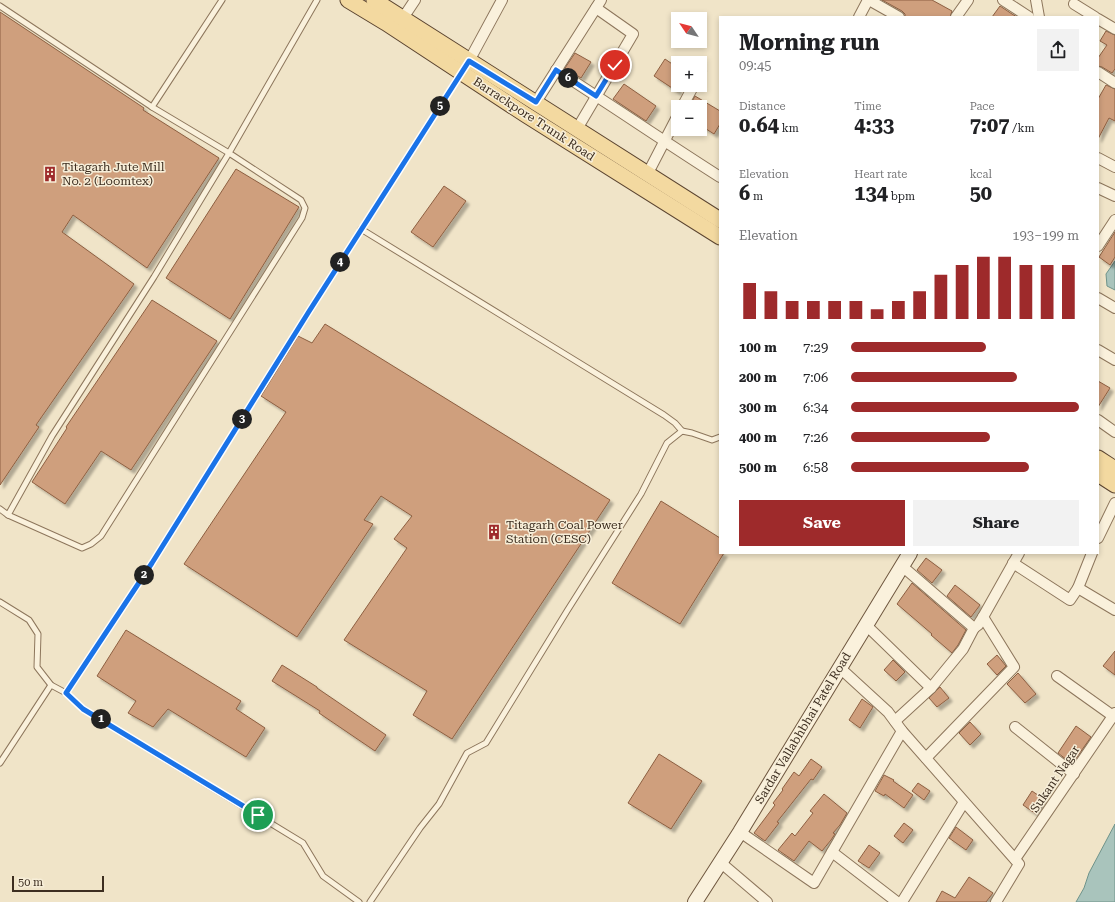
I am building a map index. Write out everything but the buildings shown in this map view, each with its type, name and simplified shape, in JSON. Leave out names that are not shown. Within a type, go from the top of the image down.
[{"type":"main road","name":"Barrackpore Trunk Road","points":[[348,0],[465,67],[536,102],[719,218]]},
{"type":"main road","name":"Barrackpore Trunk Road","points":[[374,0],[403,18],[526,115],[719,236]]},
{"type":"main road","points":[[1099,459],[1115,469]]},
{"type":"main road","points":[[1099,475],[1115,485]]},
{"type":"street","points":[[403,18],[415,0]]},
{"type":"street","points":[[465,67],[502,0]]},
{"type":"street","points":[[860,16],[868,0],[897,16]]},
{"type":"street","points":[[957,16],[968,0]]},
{"type":"street","points":[[1003,0],[1027,16]]},
{"type":"street","points":[[1036,0],[1039,16]]},
{"type":"street","points":[[536,102],[598,4],[633,34],[577,129]]},
{"type":"street","points":[[1074,4],[1093,16]]},
{"type":"street","points":[[1099,20],[1115,29]]},
{"type":"street","points":[[556,70],[664,142],[719,176]]},
{"type":"street","points":[[1099,73],[1115,83]]},
{"type":"street","points":[[648,173],[671,129]]},
{"type":"street","points":[[1099,159],[1115,167]]},
{"type":"street","points":[[1099,188],[1115,196]]},
{"type":"street","points":[[1099,244],[1115,220]]},
{"type":"street","points":[[1099,299],[1115,308]]},
{"type":"street","points":[[1099,351],[1115,360]]},
{"type":"street","points":[[1099,421],[1115,432]]},
{"type":"street","points":[[1099,536],[1115,503]]},
{"type":"street","name":"Sardar Vallabhbhai Patel Road","points":[[695,902],[740,832],[909,554]]},
{"type":"street","points":[[895,721],[931,688],[963,649],[1018,554]]},
{"type":"street","points":[[1013,563],[1070,600],[1078,588],[1092,554]]},
{"type":"street","points":[[902,566],[974,628]]},
{"type":"street","points":[[1078,588],[1115,610]]},
{"type":"street","points":[[926,758],[1014,667],[983,617]]},
{"type":"street","points":[[866,625],[931,688]]},
{"type":"street","points":[[840,668],[888,712],[902,731],[1016,859],[1019,864],[996,902]]},
{"type":"street","points":[[1057,676],[1114,715]]},
{"type":"street","name":"Sukant Nagar","points":[[1016,859],[1114,715]]},
{"type":"street","points":[[1015,727],[1074,774]]},
{"type":"street","points":[[740,832],[814,883],[902,731]]},
{"type":"street","points":[[902,902],[964,802]]},
{"type":"street","points":[[832,852],[897,902]]},
{"type":"street","points":[[720,862],[767,902]]},
{"type":"lane","points":[[152,107],[222,0]]},
{"type":"lane","points":[[8,515],[52,436],[154,277],[229,152],[317,0]]},
{"type":"lane","points":[[0,6],[152,107],[229,152],[301,200],[305,208],[302,218],[101,536],[91,544],[82,548],[8,515],[0,509]]},
{"type":"lane","points":[[66,693],[152,563],[361,229],[465,67]]},
{"type":"lane","points":[[361,229],[664,415],[675,423],[682,431],[712,440],[719,437]]},
{"type":"lane","points":[[370,902],[438,804],[467,753],[486,743],[641,494],[667,443],[682,431]]},
{"type":"lane","points":[[0,602],[29,620],[38,634],[37,667],[51,685],[66,693],[83,709],[303,843],[323,876],[359,902]]},
{"type":"lane","points":[[0,763],[51,685]]},
{"type":"water","points":[[1115,261],[1115,290],[1107,286],[1106,274]]},
{"type":"water","points":[[1115,824],[1115,902],[1076,902],[1084,888],[1089,873]]},
{"type":"place","name":"Titagarh Jute Mill No. 2 (Loomtex)","points":[[50,174]]},
{"type":"place","name":"Titagarh Coal Power Station (CESC)","points":[[494,532]]},
{"type":"route","points":[[258,815],[83,709],[66,693],[152,563],[308,313],[469,61],[536,102],[556,70],[596,96],[615,65]]}]
